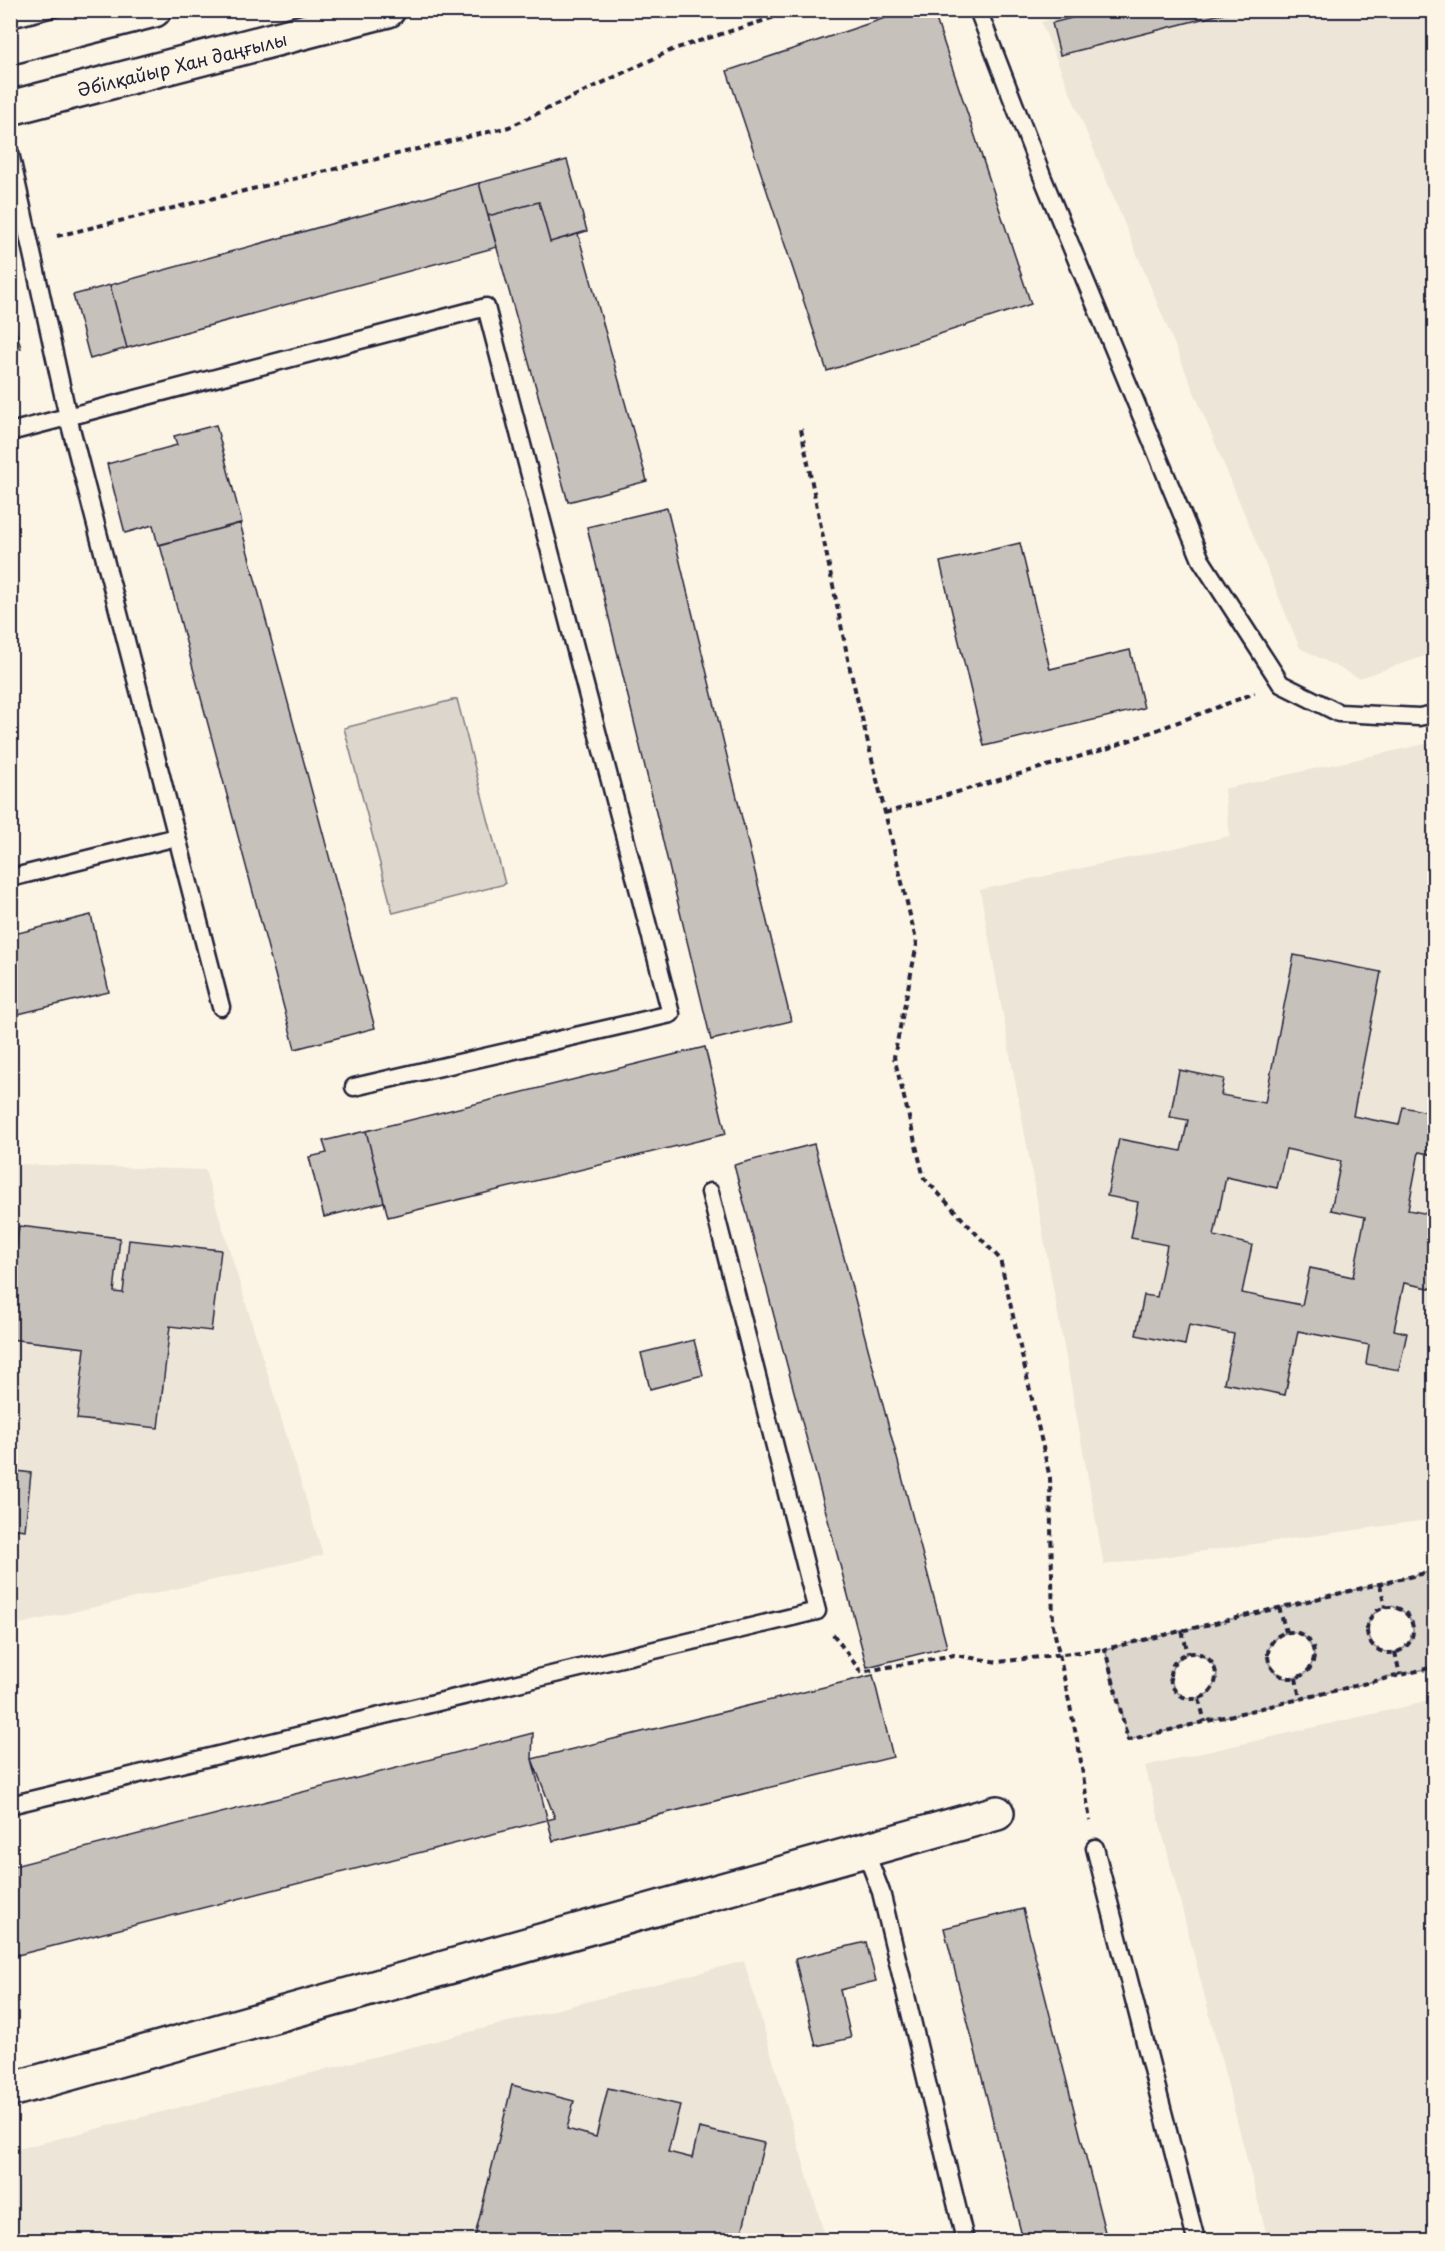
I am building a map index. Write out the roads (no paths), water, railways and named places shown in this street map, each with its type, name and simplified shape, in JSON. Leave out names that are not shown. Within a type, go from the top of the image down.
[{"type":"street","points":[[10,47],[115,15],[154,10]]},
{"type":"street","name":"Әбілқайыр Хан даңғылы","points":[[10,108],[388,10]]},
{"type":"street","points":[[10,2090],[997,1813]]},
{"type":"lane","points":[[978,10],[1042,176],[1201,560],[1281,684],[1338,713],[1419,717],[1434,714]]},
{"type":"lane","points":[[10,153],[68,417],[221,1007]]},
{"type":"lane","points":[[10,432],[486,308],[671,1014],[354,1087]]},
{"type":"lane","points":[[10,878],[177,837]]},
{"type":"lane","points":[[10,1806],[817,1611],[710,1192]]},
{"type":"lane","points":[[1095,1848],[1196,2241]]},
{"type":"lane","points":[[865,1850],[881,1892],[965,2241]]}]
